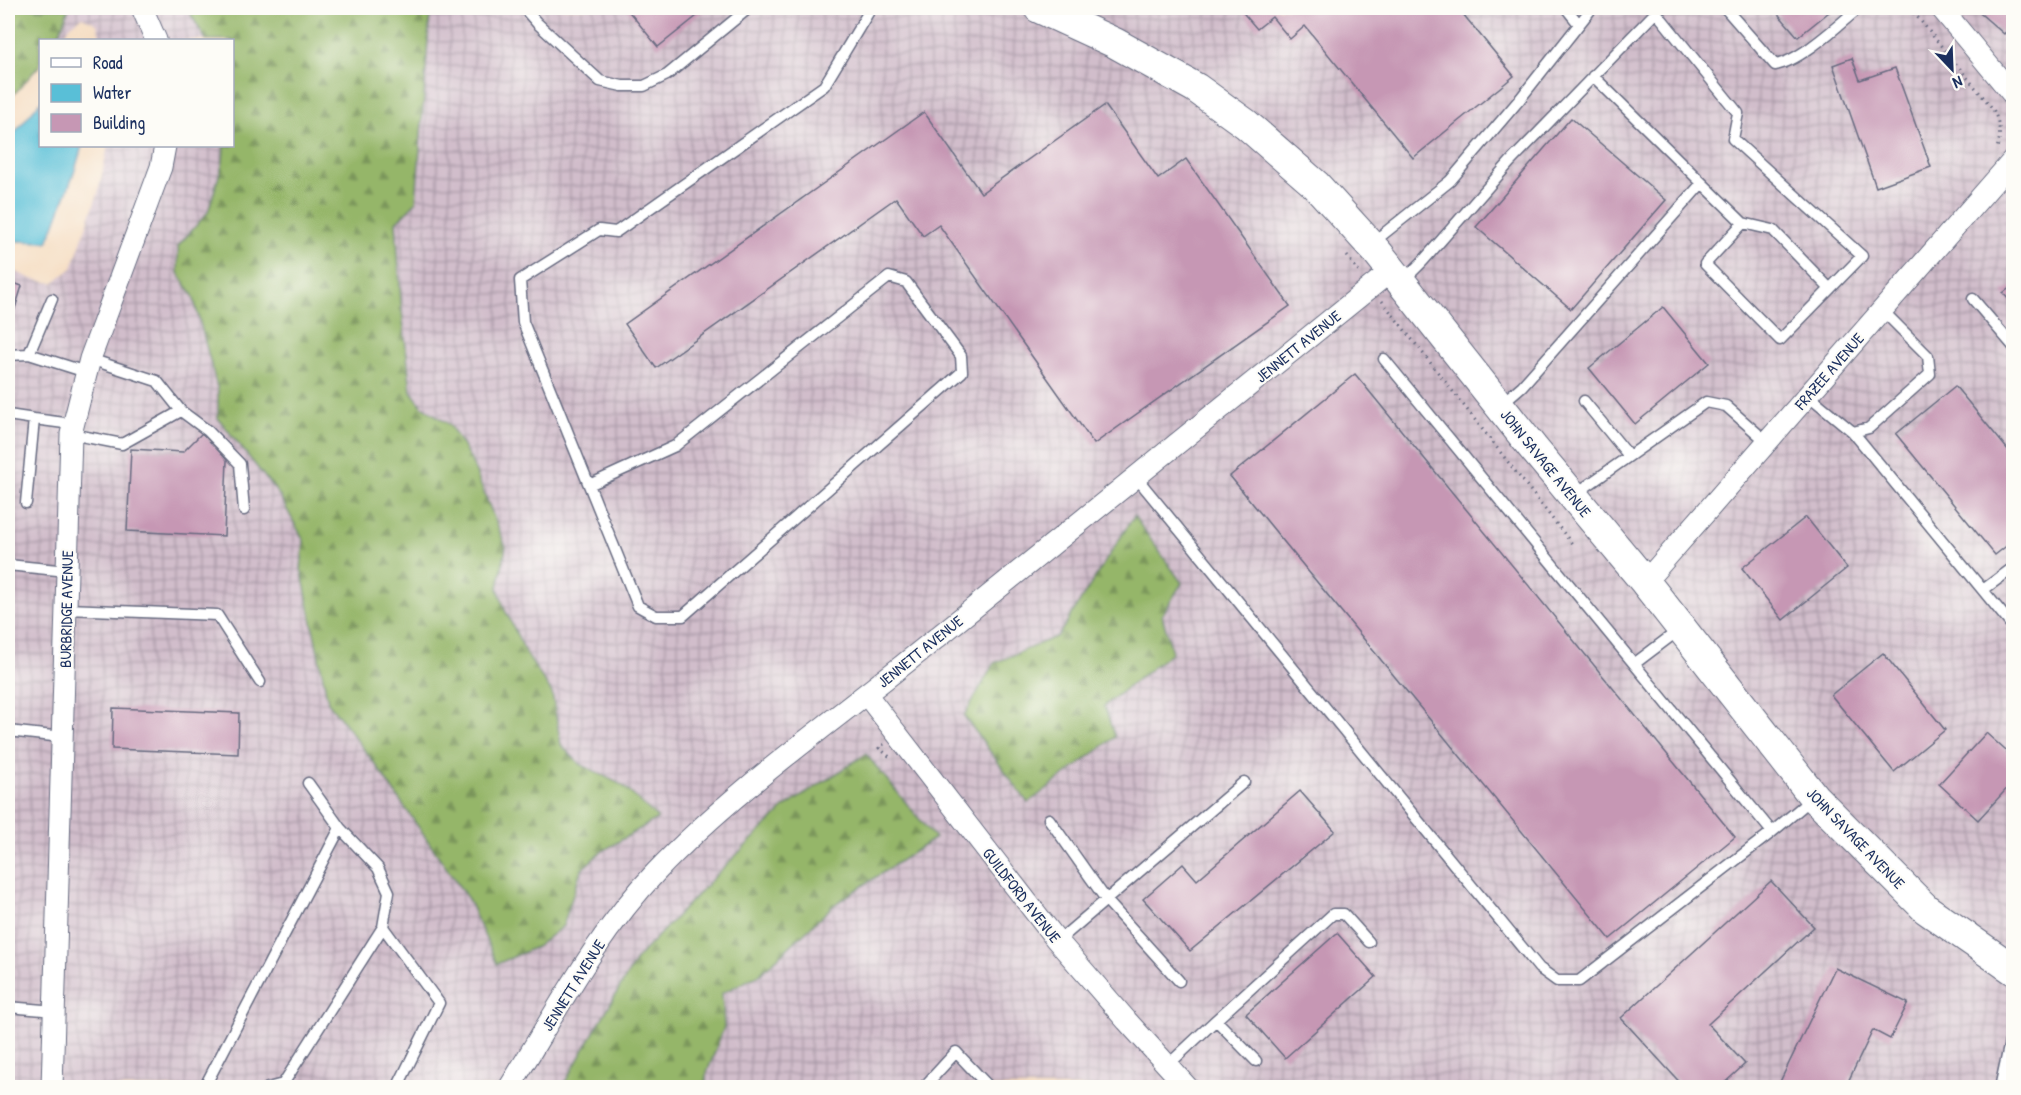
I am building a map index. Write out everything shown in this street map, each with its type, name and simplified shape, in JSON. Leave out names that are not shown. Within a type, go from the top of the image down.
[{"type":"main road","name":"JOHN SAVAGE AVENUE","points":[[1039,8],[1170,72],[1221,105],[1308,178],[1371,244],[1388,280],[1500,406],[1572,497],[1645,582],[1814,797],[1926,909],[2013,970]]},
{"type":"street","points":[[142,8],[156,39]]},
{"type":"street","points":[[1941,8],[2013,96]]},
{"type":"street","name":"BURBRIDGE AVENUE","points":[[52,1088],[71,429],[88,365],[155,186],[165,147]]},
{"type":"street","name":"FRAZEE AVENUE","points":[[1645,582],[1882,310],[2004,157]]},
{"type":"street","name":"JENNETT AVENUE","points":[[509,1088],[606,933],[654,873],[688,840],[742,791],[1136,477],[1388,280]]},
{"type":"street","name":"GUILDFORD AVENUE","points":[[866,694],[1058,941],[1188,1088]]},
{"type":"lane","points":[[524,8],[537,23],[600,81],[622,86],[644,86],[668,75],[749,8]]},
{"type":"lane","points":[[589,485],[675,447],[889,277],[906,282],[961,356],[962,372],[684,615],[656,616],[638,606],[589,485],[523,322],[520,280],[599,230],[615,232],[824,86],[872,8]]},
{"type":"lane","points":[[1566,8],[1578,23]]},
{"type":"lane","points":[[1371,244],[1450,181],[1520,99],[1592,8]]},
{"type":"lane","points":[[1725,8],[1774,65],[1783,64],[1797,57],[1859,8]]},
{"type":"lane","points":[[1388,280],[1424,261],[1510,162],[1656,12],[1738,112],[1733,139],[1862,256],[1780,340],[1705,264],[1743,223]]},
{"type":"lane","points":[[1593,76],[1743,223],[1773,230],[1830,290]]},
{"type":"lane","points":[[1500,406],[1537,369],[1702,183]]},
{"type":"lane","points":[[29,354],[52,299]]},
{"type":"lane","points":[[1973,299],[2013,347]]},
{"type":"lane","points":[[1853,432],[1869,428],[1930,374],[1928,356],[1882,310]]},
{"type":"lane","points":[[8,355],[29,354],[157,381],[181,411],[208,431],[240,464],[244,510]]},
{"type":"lane","points":[[1384,359],[1772,832]]},
{"type":"lane","points":[[1808,394],[1853,432],[2013,628]]},
{"type":"lane","points":[[1584,401],[1629,456]]},
{"type":"lane","points":[[1572,497],[1706,402],[1726,406],[1767,442]]},
{"type":"lane","points":[[8,415],[34,419],[123,444],[181,411]]},
{"type":"lane","points":[[26,503],[34,419]]},
{"type":"lane","points":[[1136,477],[1539,968],[1557,981],[1579,981],[1814,797]]},
{"type":"lane","points":[[8,565],[67,571]]},
{"type":"lane","points":[[1983,590],[2010,570],[2013,571]]},
{"type":"lane","points":[[67,609],[217,615],[260,682]]},
{"type":"lane","points":[[1634,664],[1681,628]]},
{"type":"lane","points":[[8,731],[62,737]]},
{"type":"lane","points":[[1058,941],[1244,782]]},
{"type":"lane","points":[[268,1088],[286,1086],[383,927],[389,892],[378,868],[340,828],[308,783]]},
{"type":"lane","points":[[1049,819],[1107,901],[1179,981]]},
{"type":"lane","points":[[204,1088],[340,828]]},
{"type":"lane","points":[[1168,1065],[1333,914],[1344,914],[1369,942]]},
{"type":"lane","points":[[383,927],[439,1003],[397,1088]]},
{"type":"lane","points":[[8,1007],[55,1011]]},
{"type":"lane","points":[[1216,1020],[1256,1061]]},
{"type":"lane","points":[[2000,1088],[2013,1035]]},
{"type":"lane","points":[[923,1088],[956,1052],[990,1088]]},
{"type":"path","points":[[1910,8],[1993,109],[1998,120],[2004,157]]},
{"type":"path","points":[[1342,250],[1388,280],[1573,545]]},
{"type":"shaded area","points":[[69,8],[187,8],[205,39],[101,39],[97,24],[82,17],[71,25],[61,39],[57,39]]},
{"type":"shaded area","points":[[419,8],[2013,8],[2013,1087],[706,1087],[706,1076],[724,1027],[722,993],[759,975],[835,904],[934,838],[866,754],[785,807],[637,958],[562,1087],[8,1088],[8,268],[32,279],[53,283],[72,268],[98,193],[108,147],[224,147],[223,162],[208,212],[178,246],[178,273],[193,296],[218,391],[218,418],[279,495],[304,541],[301,568],[328,702],[375,764],[468,899],[498,964],[563,926],[581,870],[601,852],[657,818],[622,785],[580,764],[561,745],[552,693],[527,655],[505,610],[498,588],[506,547],[450,425],[422,406],[411,391],[401,302],[396,222],[416,202],[430,14]],"holes":[[[1134,516],[1182,583],[1162,615],[1172,652],[1104,706],[994,663],[1058,636]]]},
{"type":"green space","points":[[8,8],[69,8],[57,39],[39,39],[39,66],[8,101]]},
{"type":"green space","points":[[187,8],[419,8],[430,14],[416,202],[396,222],[401,302],[411,391],[422,406],[450,425],[470,458],[506,547],[498,588],[505,610],[527,655],[552,693],[561,745],[580,764],[622,785],[658,818],[601,852],[581,870],[563,926],[536,947],[497,964],[468,899],[375,764],[328,702],[301,568],[304,541],[279,495],[218,418],[218,391],[193,296],[178,273],[178,246],[208,212],[223,162],[224,147],[234,147],[234,39],[205,39]]},
{"type":"green space","points":[[1134,516],[1182,583],[1162,615],[1172,652],[1104,706],[1115,737],[1028,803],[964,716],[994,663],[1058,636]]},
{"type":"green space","points":[[866,754],[935,838],[835,904],[759,975],[722,993],[724,1027],[706,1076],[706,1087],[562,1087],[637,958],[785,807]]},
{"type":"water","points":[[39,103],[39,147],[82,147],[48,242],[13,241],[8,238],[8,141]]},
{"type":"building","points":[[626,8],[707,8],[658,47]]},
{"type":"building","points":[[1239,8],[1458,8],[1514,76],[1413,158],[1305,26],[1290,39],[1272,17],[1257,29]]},
{"type":"building","points":[[1773,8],[1834,8],[1798,37]]},
{"type":"building","points":[[1974,8],[2014,8],[2014,23],[2004,34]]},
{"type":"building","points":[[1852,58],[1860,80],[1895,68],[1931,167],[1876,187],[1833,65]]},
{"type":"building","points":[[1105,105],[1158,179],[1186,159],[1290,306],[1094,444],[939,225],[923,236],[896,198],[656,368],[625,324],[924,112],[981,193]]},
{"type":"building","points":[[1571,118],[1666,200],[1571,309],[1476,227]]},
{"type":"building","points":[[8,281],[22,286],[8,331]]},
{"type":"building","points":[[2014,285],[2014,306],[2003,293]]},
{"type":"building","points":[[1663,307],[1709,363],[1635,424],[1589,368]]},
{"type":"building","points":[[1355,374],[1735,837],[1610,939],[1230,476]]},
{"type":"building","points":[[1955,386],[2014,457],[2014,540],[1995,555],[1896,434]]},
{"type":"building","points":[[202,433],[227,460],[224,536],[127,531],[131,449],[183,452]]},
{"type":"building","points":[[1806,517],[1847,568],[1783,620],[1742,568]]},
{"type":"building","points":[[1883,653],[1945,730],[1894,772],[1831,695]]},
{"type":"building","points":[[113,708],[239,713],[238,754],[112,749]]},
{"type":"building","points":[[1986,733],[2014,758],[2014,781],[1978,820],[1939,784]]},
{"type":"building","points":[[1300,791],[1335,831],[1190,951],[1143,899],[1183,864],[1197,880]]},
{"type":"building","points":[[1771,881],[1814,927],[1708,1024],[1745,1064],[1719,1088],[1685,1088],[1621,1018]]},
{"type":"building","points":[[1337,933],[1376,977],[1285,1058],[1246,1014]]},
{"type":"building","points":[[1835,968],[1908,1003],[1890,1039],[1873,1030],[1845,1088],[1777,1088]]}]
